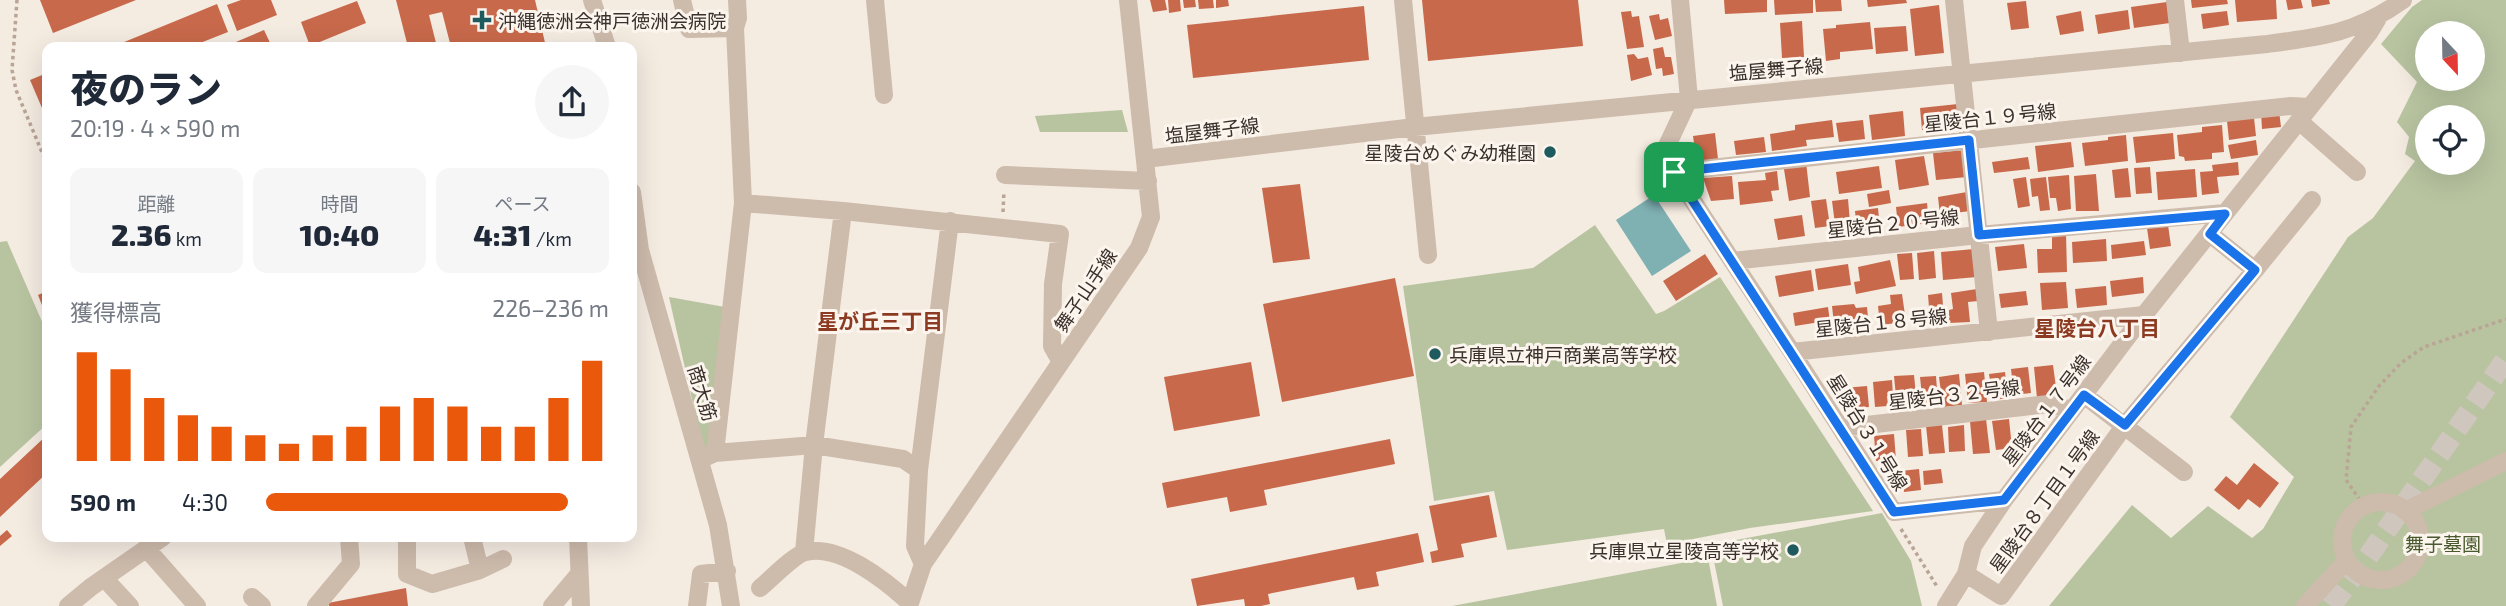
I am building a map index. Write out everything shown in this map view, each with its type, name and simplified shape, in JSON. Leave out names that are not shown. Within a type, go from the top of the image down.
[{"type":"street","points":[[592,0],[605,42]]},
{"type":"street","points":[[682,0],[689,29],[735,28]]},
{"type":"street","points":[[737,0],[738,18],[735,28],[743,203],[708,456],[814,445],[903,459],[919,470]]},
{"type":"street","points":[[875,0],[884,95]]},
{"type":"street","name":"舞子山手線","points":[[923,564],[1139,248],[1151,217],[1128,0]]},
{"type":"street","points":[[1403,0],[1428,255]]},
{"type":"street","points":[[1680,0],[1689,99]]},
{"type":"street","points":[[1954,0],[1989,332]]},
{"type":"street","points":[[2175,0],[2181,54]]},
{"type":"street","name":"塩屋舞子線","points":[[1145,159],[1415,127],[2181,54],[2329,36],[2378,18],[2403,0]]},
{"type":"street","name":"星陵台１７号線","points":[[1948,602],[1966,574],[1973,546],[2004,500],[2144,315],[2369,33],[2378,18]]},
{"type":"street","name":"星陵台１８号線","points":[[1689,99],[1665,150],[1674,172],[1792,352],[2144,315]]},
{"type":"street","name":"星陵台１９号線","points":[[1674,172],[2290,106],[2305,114]]},
{"type":"street","points":[[2305,114],[2357,172]]},
{"type":"street","points":[[1005,175],[1148,181]]},
{"type":"street","name":"星陵台８丁目１号線","points":[[1966,574],[2001,596],[2125,425],[2312,200]]},
{"type":"street","points":[[743,203],[950,221],[1060,234],[1053,284],[1052,346],[1061,362]]},
{"type":"street","points":[[804,552],[814,445],[843,211]]},
{"type":"street","name":"星陵台２０号線","points":[[1732,261],[1979,235],[2225,214]]},
{"type":"street","points":[[760,588],[804,552],[824,551],[868,568],[909,604],[923,564],[915,546],[919,470],[950,221]]},
{"type":"street","name":"商大筋","points":[[637,228],[640,250],[708,456],[731,606]]},
{"type":"street","points":[[2210,234],[2255,270]]},
{"type":"street","name":"星陵台３１号線","points":[[1792,352],[1894,512],[2004,500]]},
{"type":"street","points":[[2084,395],[2184,472]]},
{"type":"street","name":"星陵台３２号線","points":[[1841,428],[2049,404],[2072,410]]},
{"type":"street","points":[[2405,511],[2506,461]]},
{"type":"street","points":[[2385,502],[2405,511],[2418,530],[2419,542],[2412,564],[2393,577],[2372,579],[2362,575],[2347,561],[2342,540],[2343,530],[2348,520],[2364,506],[2385,502]]},
{"type":"street","points":[[68,606],[155,542]]},
{"type":"street","points":[[316,606],[351,564],[349,542]]},
{"type":"street","points":[[407,542],[407,574],[432,584],[480,570],[503,559]]},
{"type":"street","points":[[473,542],[480,570]]},
{"type":"street","points":[[578,542],[581,606]]},
{"type":"street","points":[[146,548],[197,606]]},
{"type":"street","points":[[2305,606],[2347,561]]},
{"type":"street","points":[[697,606],[701,574],[727,571]]},
{"type":"street","points":[[552,606],[579,574]]},
{"type":"street","points":[[104,578],[130,606]]},
{"type":"path","points":[[17,0],[12,70],[16,90],[42,152]]},
{"type":"path","points":[[1003,227],[1005,175]]},
{"type":"path","points":[[2364,506],[2346,480],[2351,427],[2379,386],[2401,363],[2424,347],[2506,319]]},
{"type":"path","points":[[1894,512],[1897,522],[1948,602]]},
{"type":"green space","name":"舞子墓園","points":[[2422,0],[2506,0],[2506,606],[2049,606],[2132,505],[2171,538],[2208,506],[2252,538],[2263,529],[2294,477],[2230,417],[2348,237],[2373,218],[2415,161],[2405,154],[2409,137],[2397,122],[2415,86],[2415,91],[2485,91],[2485,21],[2415,21],[2415,80],[2381,44],[2412,7]]},
{"type":"green space","points":[[1122,110],[1128,132],[1040,132],[1035,116]]},
{"type":"green space","points":[[1595,225],[1656,314],[1720,277],[1873,511],[1750,528],[1667,544],[1664,529],[1507,550],[1494,491],[1434,501],[1403,286],[1533,268]]},
{"type":"green space","points":[[7,241],[42,322],[42,429],[0,467],[0,242]]},
{"type":"green space","points":[[669,297],[725,307],[711,449],[704,453]]},
{"type":"green space","points":[[1882,513],[1911,561],[1922,606],[1723,606],[1712,551],[1737,549],[1736,540]]},
{"type":"green space","points":[[1708,558],[1717,606],[1452,606]]},
{"type":"water","points":[[1654,195],[1691,251],[1652,276],[1616,220]]},
{"type":"building","points":[[40,0],[136,0],[53,33]]},
{"type":"building","points":[[241,0],[271,0],[277,15],[237,31],[227,5]]},
{"type":"building","name":"沖縄徳洲会神戸徳洲会病院","points":[[396,0],[535,0],[545,42],[450,42],[442,12],[429,15],[436,42],[407,42]]},
{"type":"building","points":[[1150,0],[1165,0],[1167,10],[1153,12]]},
{"type":"building","points":[[1168,0],[1180,0],[1181,11],[1169,13]]},
{"type":"building","points":[[1183,0],[1195,0],[1196,7],[1184,8]]},
{"type":"building","points":[[1198,0],[1213,0],[1214,8],[1199,9]]},
{"type":"building","points":[[1216,0],[1228,0],[1229,6],[1216,8]]},
{"type":"building","points":[[1422,0],[1578,0],[1583,46],[1428,61]]},
{"type":"building","points":[[1724,0],[1767,0],[1767,12],[1725,14]]},
{"type":"building","points":[[1774,0],[1813,0],[1813,13],[1775,15]]},
{"type":"building","points":[[1815,0],[1841,0],[1842,11],[1816,12]]},
{"type":"building","points":[[1867,0],[1906,0],[1907,3],[1868,7]]},
{"type":"building","points":[[2191,0],[2227,0],[2228,4],[2192,8]]},
{"type":"building","points":[[2235,0],[2276,0],[2277,19],[2237,22]]},
{"type":"building","points":[[2286,0],[2301,0],[2303,8],[2288,10]]},
{"type":"building","points":[[2311,0],[2329,0],[2330,4],[2312,7]]},
{"type":"building","points":[[357,1],[366,23],[320,42],[308,42],[301,22]]},
{"type":"building","points":[[2026,1],[2029,28],[2011,30],[2007,3]]},
{"type":"building","points":[[2167,2],[2170,23],[2134,28],[2131,7]]},
{"type":"building","points":[[217,4],[228,32],[203,42],[124,42]]},
{"type":"building","points":[[1939,5],[1944,53],[1915,56],[1910,9]]},
{"type":"building","points":[[1364,6],[1369,60],[1193,78],[1187,25]]},
{"type":"building","points":[[2128,10],[2130,29],[2098,34],[2095,15]]},
{"type":"building","points":[[1631,11],[1632,17],[1639,16],[1644,47],[1627,49],[1621,12]]},
{"type":"building","points":[[2081,11],[2084,31],[2060,35],[2056,16]]},
{"type":"building","points":[[2227,11],[2229,25],[2203,29],[2201,14]]},
{"type":"building","points":[[1659,14],[1660,20],[1668,18],[1672,36],[1655,40],[1649,16]]},
{"type":"building","points":[[1802,21],[1804,57],[1782,58],[1780,23]]},
{"type":"building","points":[[1870,22],[1873,49],[1840,52],[1840,59],[1826,61],[1823,29]]},
{"type":"building","points":[[1906,26],[1908,51],[1876,54],[1874,28]]},
{"type":"building","points":[[264,30],[270,42],[236,42]]},
{"type":"building","points":[[1663,47],[1665,57],[1671,57],[1674,74],[1663,76],[1662,68],[1656,69],[1653,49]]},
{"type":"building","points":[[1634,54],[1638,59],[1648,57],[1652,75],[1631,81],[1627,55]]},
{"type":"building","points":[[42,75],[42,108],[30,80]]},
{"type":"building","points":[[1958,104],[1960,126],[1922,130],[1920,108]]},
{"type":"building","points":[[1903,111],[1905,136],[1872,140],[1869,115]]},
{"type":"building","points":[[2279,111],[2281,127],[2262,129],[2261,113]]},
{"type":"building","points":[[2254,118],[2256,136],[2229,140],[2227,121]]},
{"type":"building","points":[[1832,120],[1834,137],[1806,140],[1807,146],[1772,151],[1770,134],[1795,130],[1795,125]]},
{"type":"building","points":[[1863,120],[1865,139],[1839,142],[1836,123]]},
{"type":"building","points":[[2222,125],[2224,152],[2212,153],[2212,159],[2185,161],[2184,157],[2179,156],[2177,135],[2202,132],[2202,127]]},
{"type":"building","points":[[1715,133],[1718,159],[1688,163],[1686,144],[1694,143],[1693,136]]},
{"type":"building","points":[[2173,133],[2175,159],[2136,163],[2133,137]]},
{"type":"building","points":[[2126,135],[2128,161],[2085,166],[2082,143]]},
{"type":"building","points":[[1764,137],[1766,152],[1736,155],[1734,141]]},
{"type":"building","points":[[2256,140],[2258,155],[2231,159],[2228,145]]},
{"type":"building","points":[[2071,142],[2074,167],[2038,172],[2035,146]]},
{"type":"building","points":[[1964,150],[1967,177],[1936,180],[1933,153]]},
{"type":"building","points":[[1924,156],[1929,185],[1899,190],[1895,160]]},
{"type":"building","points":[[2028,157],[2030,169],[1994,173],[1992,162]]},
{"type":"building","points":[[1806,162],[1810,197],[1789,201],[1783,163]]},
{"type":"building","points":[[2238,162],[2239,175],[2217,177],[2219,193],[2202,195],[2200,172],[2213,171],[2212,165]]},
{"type":"building","points":[[1879,166],[1882,188],[1839,194],[1836,172]]},
{"type":"building","points":[[2150,167],[2152,193],[2136,194],[2134,168]]},
{"type":"building","points":[[2128,168],[2131,197],[2115,198],[2112,170]]},
{"type":"building","points":[[2195,169],[2197,197],[2158,200],[2156,172]]},
{"type":"building","points":[[1777,171],[1779,190],[1771,191],[1773,201],[1740,205],[1738,182],[1766,180],[1765,173]]},
{"type":"building","points":[[2096,174],[2099,211],[2076,211],[2074,176]]},
{"type":"building","points":[[2069,175],[2071,209],[2058,211],[2056,198],[2050,198],[2048,177]]},
{"type":"building","points":[[1732,176],[1734,199],[1711,201],[1703,178]]},
{"type":"building","points":[[2026,177],[2030,206],[2018,208],[2013,179]]},
{"type":"building","points":[[2046,177],[2050,210],[2040,211],[2038,196],[2032,197],[2030,179]]},
{"type":"building","points":[[1300,184],[1310,259],[1273,263],[1262,188]]},
{"type":"building","points":[[1889,190],[1891,203],[1869,207],[1867,194]]},
{"type":"building","points":[[1967,192],[1970,211],[1940,215],[1938,197]]},
{"type":"building","points":[[1826,199],[1830,226],[1815,228],[1811,201]]},
{"type":"building","points":[[1848,199],[1850,222],[1835,224],[1832,201]]},
{"type":"building","points":[[1927,203],[1929,223],[1898,227],[1896,207]]},
{"type":"building","points":[[1878,208],[1880,229],[1857,232],[1855,211]]},
{"type":"building","points":[[1802,215],[1805,236],[1778,240],[1774,219]]},
{"type":"building","points":[[2168,225],[2171,246],[2150,249],[2147,228]]},
{"type":"building","points":[[2052,234],[2066,234],[2067,272],[2038,273],[2037,249],[2052,249]]},
{"type":"building","points":[[2106,239],[2107,261],[2073,263],[2072,242]]},
{"type":"building","points":[[2144,241],[2146,255],[2112,259],[2111,245]]},
{"type":"building","points":[[2024,244],[2027,268],[1998,271],[1995,247]]},
{"type":"building","points":[[1974,249],[1977,277],[1943,280],[1941,252]]},
{"type":"building","points":[[1934,251],[1936,278],[1919,280],[1917,253]]},
{"type":"building","points":[[1912,253],[1914,279],[1900,280],[1897,254]]},
{"type":"building","points":[[1705,254],[1718,274],[1676,301],[1663,281]]},
{"type":"building","points":[[1890,260],[1896,286],[1856,294],[1854,282],[1860,281],[1858,267]]},
{"type":"building","points":[[1848,264],[1851,285],[1818,290],[1815,269]]},
{"type":"building","points":[[1811,270],[1814,291],[1779,297],[1775,276]]},
{"type":"building","points":[[2143,277],[2144,293],[2112,297],[2110,281]]},
{"type":"building","points":[[1395,278],[1414,376],[1282,402],[1263,304]]},
{"type":"building","points":[[2066,282],[2068,308],[2042,310],[2040,283]]},
{"type":"building","points":[[2106,286],[2107,305],[2077,308],[2075,289]]},
{"type":"building","points":[[1977,289],[1978,301],[1968,302],[1970,322],[1949,323],[1949,310],[1953,309],[1951,293]]},
{"type":"building","points":[[2026,291],[2028,305],[2001,308],[1999,294]]},
{"type":"building","points":[[1942,293],[1944,318],[1930,320],[1928,295]]},
{"type":"building","points":[[1902,294],[1906,322],[1880,325],[1878,306],[1891,304],[1890,295]]},
{"type":"building","points":[[1854,304],[1856,308],[1867,307],[1869,329],[1835,333],[1832,306]]},
{"type":"building","points":[[1828,307],[1831,330],[1821,332],[1820,322],[1795,326],[1793,313]]},
{"type":"building","points":[[1251,362],[1260,416],[1174,431],[1164,377]]},
{"type":"building","points":[[2053,365],[2057,395],[2037,398],[2034,367]]},
{"type":"building","points":[[2028,367],[2031,393],[2014,395],[2011,369]]},
{"type":"building","points":[[1984,372],[1987,402],[1968,403],[1965,374]]},
{"type":"building","points":[[2005,372],[2008,398],[1993,400],[1989,374]]},
{"type":"building","points":[[1959,374],[1962,405],[1943,407],[1939,377]]},
{"type":"building","points":[[1914,375],[1917,405],[1897,407],[1894,376]]},
{"type":"building","points":[[1936,376],[1938,404],[1923,405],[1920,377]]},
{"type":"building","points":[[1892,380],[1893,396],[1887,396],[1888,406],[1875,407],[1873,382]]},
{"type":"building","points":[[1867,386],[1869,407],[1846,409],[1844,388]]},
{"type":"building","points":[[1986,419],[1990,453],[1973,454],[1970,421]]},
{"type":"building","points":[[2009,419],[2012,448],[1996,450],[1992,421]]},
{"type":"building","points":[[1942,425],[1945,453],[1929,454],[1926,426]]},
{"type":"building","points":[[1964,425],[1965,451],[1949,452],[1948,427]]},
{"type":"building","points":[[1921,429],[1923,456],[1908,457],[1906,430]]},
{"type":"building","points":[[1894,434],[1896,460],[1876,461],[1874,436]]},
{"type":"building","points":[[1390,439],[1395,464],[1264,490],[1267,505],[1230,512],[1227,497],[1167,508],[1162,483]]},
{"type":"building","points":[[42,440],[42,478],[0,517],[0,479]]},
{"type":"building","points":[[2254,463],[2279,483],[2260,508],[2248,499],[2239,510],[2214,490],[2226,476],[2237,485]]},
{"type":"building","points":[[1919,469],[1921,490],[1904,492],[1901,471]]},
{"type":"building","points":[[1941,469],[1943,483],[1924,485],[1923,471]]},
{"type":"building","points":[[1489,495],[1497,537],[1461,544],[1464,557],[1432,563],[1430,552],[1438,550],[1429,506]]},
{"type":"building","points":[[7,530],[12,536],[0,546],[0,536]]},
{"type":"building","points":[[1418,533],[1424,562],[1376,572],[1379,586],[1357,590],[1354,577],[1268,594],[1270,604],[1261,606],[1245,606],[1244,599],[1197,606],[1191,579]]},
{"type":"building","points":[[406,588],[408,606],[329,606],[328,603]]},
{"type":"tunnel","points":[[2331,606],[2506,359]]},
{"type":"place","name":"沖縄徳洲会神戸徳洲会病院","points":[[482,20]]},
{"type":"place","name":"星陵台めぐみ幼稚園","points":[[1550,152]]},
{"type":"place","name":"兵庫県立神戸商業高等学校","points":[[1435,354]]},
{"type":"place","name":"兵庫県立星陵高等学校","points":[[1793,550]]},
{"type":"district","name":"星が丘三丁目","points":[[880,320]]},
{"type":"district","name":"星陵台八丁目","points":[[2097,327]]},
{"type":"route","points":[[1969,140],[1979,235],[2225,214],[2210,234],[2255,270],[2125,425],[2084,395],[2004,500],[1894,512],[1674,172],[1969,140]]}]
